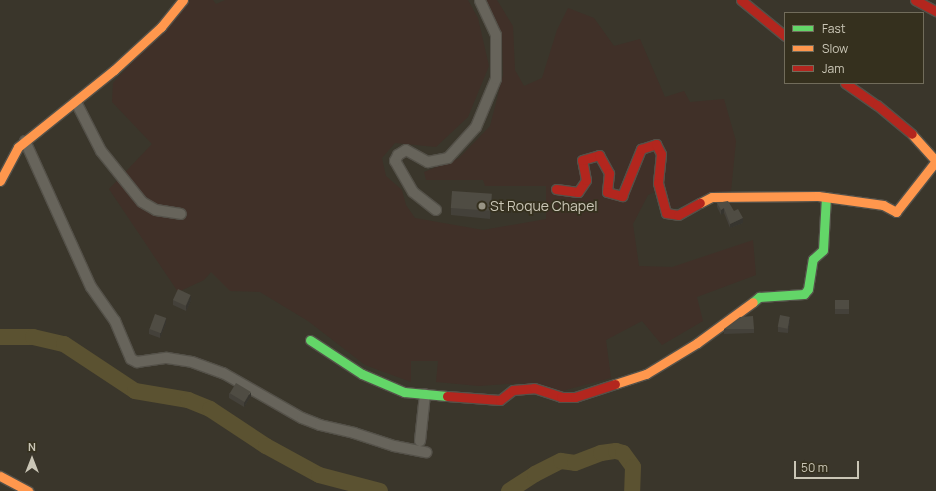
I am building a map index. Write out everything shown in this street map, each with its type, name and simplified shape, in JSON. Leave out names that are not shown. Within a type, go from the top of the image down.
[{"type":"street","points":[[0,181],[18,147],[76,102],[162,27],[182,0]]},
{"type":"street","points":[[436,210],[413,192],[395,161],[398,155],[406,150],[428,162],[448,158],[476,127],[496,78],[496,35],[480,0]]},
{"type":"street","points":[[740,0],[784,35]]},
{"type":"street","points":[[916,0],[936,11]]},
{"type":"street","points":[[556,189],[578,192],[586,180],[582,160],[599,155],[609,173],[607,192],[622,196],[641,149],[656,144],[661,154],[658,183],[666,213],[678,215],[712,197],[826,197],[883,205],[896,212],[936,162],[910,133],[877,104],[847,84]]},
{"type":"street","points":[[76,102],[101,152],[142,202],[156,210],[181,214]]},
{"type":"street","points":[[26,141],[91,287],[115,321],[131,359],[138,362],[167,358],[192,362],[223,373],[302,418],[320,425],[354,432],[394,446],[426,452]]},
{"type":"street","points":[[310,340],[362,374],[404,392],[500,400],[513,390],[534,388],[561,397],[575,397],[646,374],[697,343],[759,297],[804,294],[808,289],[813,259],[823,250],[826,197]]},
{"type":"street","points":[[420,441],[425,394]]},
{"type":"street","points":[[0,476],[28,491]]},
{"type":"shaded area","points":[[190,0],[213,0],[216,4],[225,0],[468,0],[478,18],[489,66],[468,117],[436,147],[395,143],[382,158],[386,176],[402,190],[406,205],[415,218],[483,230],[546,219],[546,186],[485,186],[483,180],[426,180],[424,172],[459,158],[490,126],[503,75],[502,35],[483,0],[497,0],[513,26],[515,70],[524,86],[542,78],[557,30],[568,8],[594,18],[614,46],[640,39],[665,97],[684,91],[690,102],[724,99],[736,141],[731,191],[671,209],[661,189],[648,195],[633,224],[639,266],[672,267],[753,240],[756,275],[697,297],[703,321],[662,345],[642,321],[606,340],[611,378],[562,391],[520,383],[479,386],[436,382],[438,361],[411,361],[411,382],[365,365],[308,321],[260,292],[230,291],[211,272],[204,280],[178,292],[109,189],[152,144],[112,102],[113,83]]},
{"type":"building","points":[[452,191],[492,194],[491,211],[451,208]]},
{"type":"building","points":[[728,201],[734,211],[738,209],[743,218],[730,224],[724,208],[721,210],[717,203]]},
{"type":"building","points":[[178,289],[191,295],[186,306],[173,300]]},
{"type":"building","points":[[835,300],[849,300],[849,309],[835,309]]},
{"type":"building","points":[[155,314],[166,318],[161,333],[150,329]]},
{"type":"building","points":[[780,315],[790,317],[788,329],[778,327]]},
{"type":"building","points":[[753,316],[754,329],[724,329],[740,317]]},
{"type":"building","points":[[236,383],[251,392],[244,402],[230,393]]},
{"type":"waterway","points":[[0,337],[33,337],[64,344],[135,391],[188,400],[210,409],[266,446],[319,475],[380,491]]},
{"type":"waterway","points":[[509,491],[535,474],[561,461],[575,463],[601,453],[616,451],[623,453],[633,467],[632,491]]},
{"type":"traffic: fast","points":[[753,302],[759,297],[804,294],[808,289],[813,259],[823,250],[826,197]]},
{"type":"traffic: fast","points":[[310,340],[362,374],[404,392],[447,396]]},
{"type":"traffic: slow","points":[[0,181],[18,147],[114,70],[161,27],[183,0]]},
{"type":"traffic: slow","points":[[700,203],[712,197],[818,196],[883,205],[896,212],[936,161],[912,134]]},
{"type":"traffic: slow","points":[[615,384],[646,374],[697,343],[753,302]]},
{"type":"traffic: slow","points":[[0,476],[28,491]]},
{"type":"traffic: jam","points":[[741,0],[784,35]]},
{"type":"traffic: jam","points":[[915,0],[936,11]]},
{"type":"traffic: jam","points":[[846,84],[877,105],[912,134]]},
{"type":"traffic: jam","points":[[556,189],[578,192],[586,180],[582,160],[599,155],[609,173],[607,192],[622,196],[641,149],[656,144],[661,154],[658,183],[666,213],[678,215],[700,203]]},
{"type":"traffic: jam","points":[[447,396],[500,400],[513,390],[534,388],[561,397],[575,397],[615,384]]},
{"type":"place","name":"St Roque Chapel","points":[[482,206]]}]
